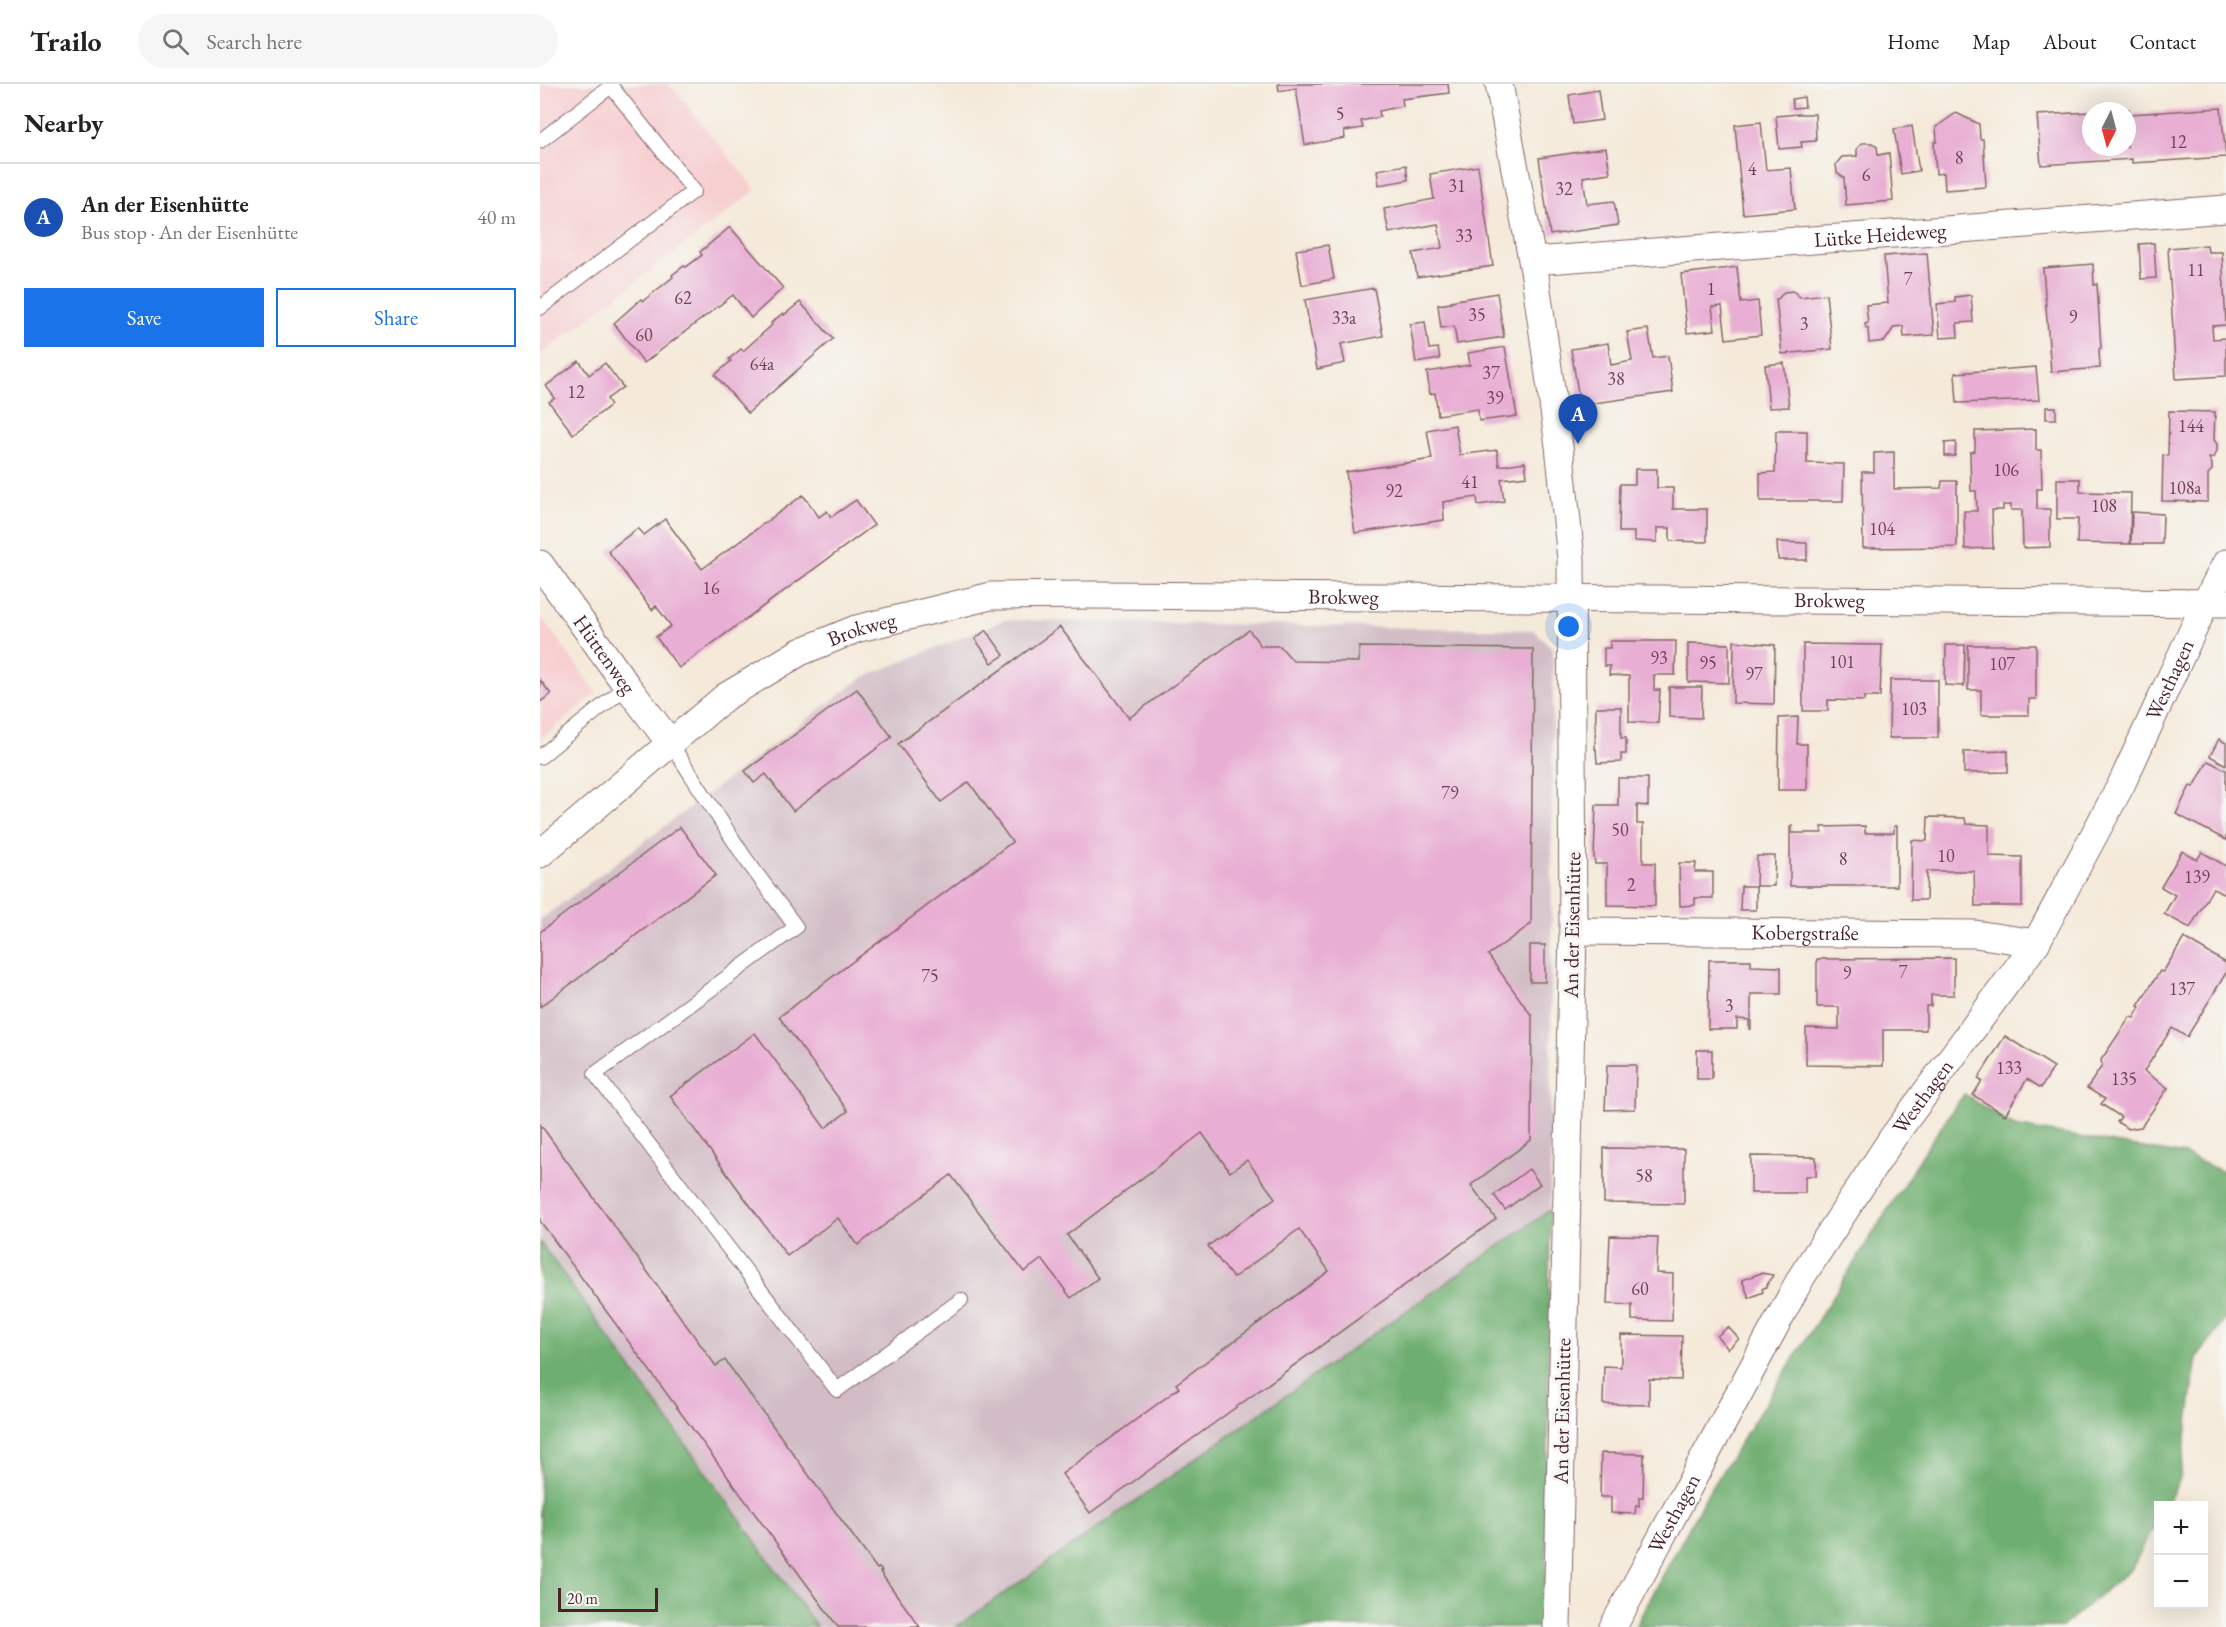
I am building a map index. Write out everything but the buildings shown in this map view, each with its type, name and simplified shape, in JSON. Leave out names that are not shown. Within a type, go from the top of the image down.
[{"type":"street","name":"An der Eisenhütte","points":[[1499,84],[1533,261],[1559,446],[1571,559],[1573,931],[1557,1627]]},
{"type":"street","name":"Lütke Heideweg","points":[[1533,261],[2226,209]]},
{"type":"street","name":"Westhagen","points":[[1613,1627],[1802,1276],[1893,1137],[2036,943],[2215,603],[2226,563]]},
{"type":"street","name":"Hüttenweg","points":[[540,564],[671,744]]},
{"type":"street","name":"Brokweg","points":[[540,854],[725,697],[800,652],[856,629],[991,596],[1572,597],[2215,603]]},
{"type":"street","name":"Kobergstraße","points":[[1573,931],[1975,934],[2036,943]]},
{"type":"lane","points":[[540,141],[611,86],[694,190],[540,308]]},
{"type":"lane","points":[[540,757],[627,686]]},
{"type":"lane","points":[[671,744],[745,858],[796,927],[595,1074],[837,1390],[962,1300]]},
{"type":"shaded area","points":[[540,84],[669,84],[756,190],[540,355]]},
{"type":"shaded area","points":[[540,615],[597,693],[540,740]]},
{"type":"shaded area","points":[[1004,620],[1534,630],[1553,649],[1550,1210],[956,1627],[817,1627],[540,1242],[540,920],[862,678]]},
{"type":"green space","points":[[1964,1094],[2014,1126],[2185,1155],[2226,1173],[2226,1318],[2197,1358],[2180,1479],[2168,1501],[2154,1501],[2154,1527],[2132,1568],[2062,1627],[1635,1627],[1704,1500],[1930,1143]]},
{"type":"green space","points":[[1550,1210],[1544,1627],[956,1627]]},
{"type":"green space","points":[[540,1242],[817,1627],[540,1627]]},
{"type":"place","name":"An der Eisenhütte","points":[[1578,444]]}]
